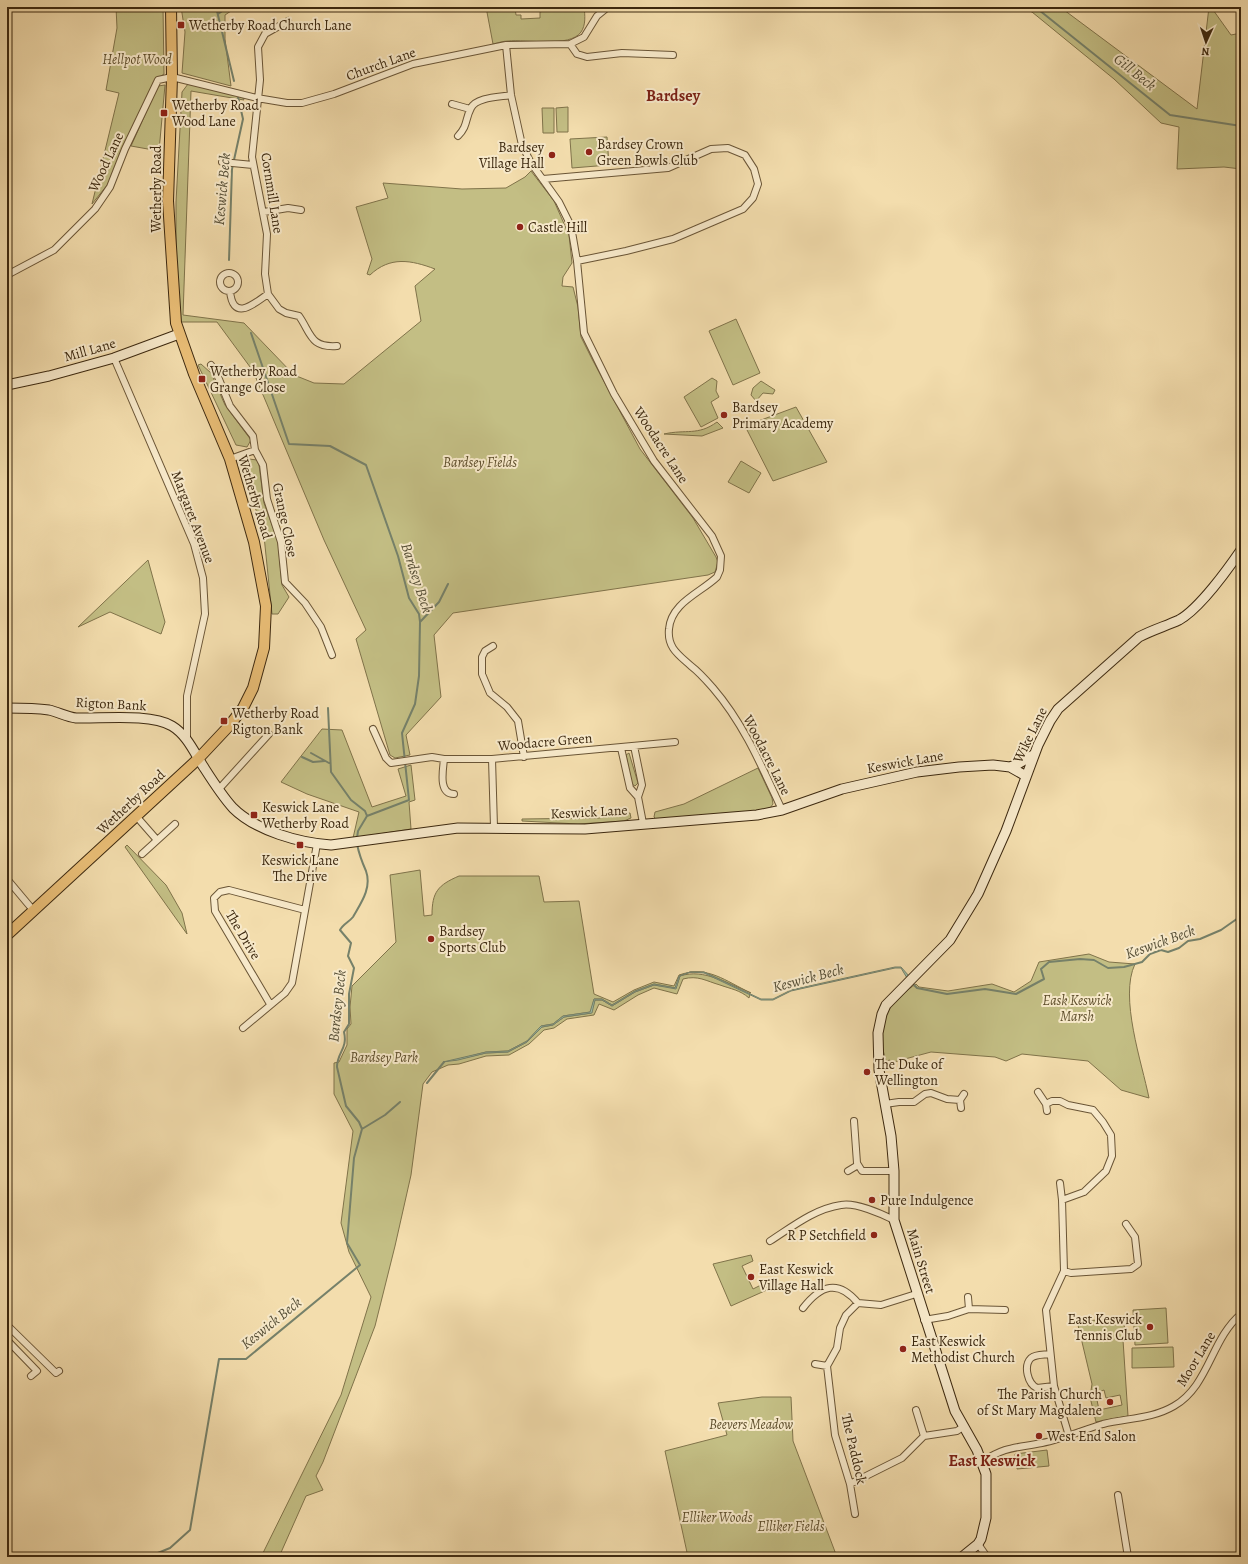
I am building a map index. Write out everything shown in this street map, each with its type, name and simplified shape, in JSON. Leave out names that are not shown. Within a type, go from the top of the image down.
[{"type":"main road","name":"Wetherby Road","points":[[7,935],[198,759],[243,708],[253,688],[264,648],[266,606],[254,542],[230,459],[179,334],[174,302],[168,202],[172,77],[171,7]]},
{"type":"street","points":[[608,7],[597,16],[584,37],[570,44],[578,54],[587,57],[622,54],[673,55]]},
{"type":"street","name":"Cornmill Lane","points":[[288,21],[265,34],[260,42],[258,51],[260,80],[252,149],[253,165],[264,212],[267,234],[265,274],[268,294],[279,309],[286,313],[299,316],[308,334],[316,342],[326,346],[337,346]]},
{"type":"street","name":"Church Lane","points":[[172,77],[257,98],[287,103],[315,100],[401,67],[506,45],[570,44]]},
{"type":"street","name":"Woodacre Lane","points":[[506,45],[511,95],[522,145],[531,163],[559,202],[571,226],[577,261],[584,333],[614,394],[654,461],[712,536],[721,556],[720,570],[717,577],[675,611],[669,628],[671,646],[675,652],[700,674],[713,688],[738,722],[756,754],[782,810]]},
{"type":"street","name":"Wood Lane","points":[[7,275],[54,250],[95,209],[110,187],[125,148],[158,80],[172,77]]},
{"type":"street","points":[[458,136],[466,126],[470,109],[475,103],[511,95]]},
{"type":"street","points":[[452,104],[470,109]]},
{"type":"street","points":[[543,179],[668,168],[711,149],[728,148],[745,154],[754,169],[758,184],[753,198],[743,209],[673,239],[626,252],[577,261]]},
{"type":"street","points":[[222,162],[253,165]]},
{"type":"street","points":[[264,212],[283,208],[301,210]]},
{"type":"street","points":[[230,291],[231,300],[234,304],[243,308],[253,306],[268,294]]},
{"type":"street","name":"Mill Lane","points":[[7,385],[49,376],[114,358],[179,334]]},
{"type":"street","name":"Margaret Avenue","points":[[114,358],[194,544],[201,566],[205,590],[205,614],[187,696],[187,740]]},
{"type":"street","name":"Grange Close","points":[[211,365],[216,372],[230,406],[253,436],[255,450],[263,465],[267,499],[281,542],[285,582],[305,603],[321,627],[332,655]]},
{"type":"street","points":[[230,459],[255,450]]},
{"type":"street","name":"Wike Lane","points":[[910,981],[950,940],[978,894],[995,858],[1033,755],[1050,720],[1068,699],[1139,637],[1152,630],[1180,620],[1190,612],[1241,550]]},
{"type":"street","points":[[493,646],[486,651],[482,657],[482,674],[490,693],[507,707],[518,721],[524,757]]},
{"type":"street","name":"Rigton Bank","points":[[7,708],[50,710],[74,718],[150,720],[171,726],[187,740],[198,759]]},
{"type":"street","points":[[373,729],[388,761],[391,763],[432,757],[444,759],[492,759]]},
{"type":"street","points":[[219,789],[269,734]]},
{"type":"street","name":"Woodacre Green","points":[[494,827],[492,759],[675,742]]},
{"type":"street","points":[[634,746],[642,785],[638,797],[643,823]]},
{"type":"street","points":[[621,748],[630,788],[638,797]]},
{"type":"street","points":[[1010,767],[1033,755]]},
{"type":"street","name":"Keswick Lane","points":[[198,759],[234,808],[265,830],[318,844],[356,843],[443,830],[494,827],[585,829],[643,823],[757,815],[782,810],[842,789],[917,772],[981,765],[1010,767],[1026,776]]},
{"type":"street","points":[[444,759],[442,774],[445,790],[449,794],[454,794]]},
{"type":"street","points":[[136,816],[157,840]]},
{"type":"street","points":[[142,854],[175,824]]},
{"type":"street","points":[[243,1028],[285,993],[292,983],[318,844]]},
{"type":"street","points":[[7,879],[33,910]]},
{"type":"street","name":"The Drive","points":[[270,1004],[214,911],[214,898],[220,892],[229,890],[305,910]]},
{"type":"street","name":"Main Street","points":[[910,981],[886,1005],[882,1014],[878,1033],[877,1050],[891,1136],[894,1171],[894,1220],[924,1320],[955,1411],[982,1462],[986,1474],[987,1503],[983,1530],[978,1544]]},
{"type":"street","points":[[1038,1092],[1046,1104],[1047,1111]]},
{"type":"street","points":[[886,1104],[914,1102],[925,1094],[931,1093],[947,1099],[960,1100]]},
{"type":"street","points":[[961,1108],[960,1100],[964,1094]]},
{"type":"street","points":[[1046,1104],[1052,1100],[1060,1101],[1068,1105],[1093,1110],[1111,1135],[1112,1156],[1106,1171],[1084,1192],[1062,1200]]},
{"type":"street","points":[[854,1121],[858,1165],[862,1171],[894,1171]]},
{"type":"street","points":[[848,1171],[858,1165]]},
{"type":"street","points":[[1060,1183],[1062,1200],[1064,1271],[1046,1310],[1054,1386],[1068,1436]]},
{"type":"street","points":[[770,1242],[813,1213],[842,1204],[875,1211],[894,1220]]},
{"type":"street","points":[[1064,1271],[1071,1273],[1131,1269],[1138,1264],[1138,1237],[1126,1224]]},
{"type":"street","points":[[803,1308],[814,1295],[827,1288],[838,1288],[849,1293],[858,1303],[881,1305],[916,1294]]},
{"type":"street","points":[[968,1297],[969,1309]]},
{"type":"street","points":[[815,1364],[827,1366],[837,1348],[840,1328],[843,1321],[846,1315],[858,1303]]},
{"type":"street","points":[[924,1320],[948,1316],[969,1309],[1005,1310]]},
{"type":"street","name":"Moor Lane","points":[[982,1462],[1002,1449],[1043,1443],[1104,1424],[1130,1420],[1161,1412],[1174,1406],[1187,1397],[1195,1386],[1227,1329],[1241,1314]]},
{"type":"street","points":[[7,1325],[56,1374],[59,1371]]},
{"type":"street","points":[[7,1340],[37,1371],[31,1376]]},
{"type":"street","points":[[1050,1354],[1036,1356],[1030,1360],[1027,1366],[1028,1377],[1031,1384],[1038,1388],[1054,1386]]},
{"type":"street","name":"The Paddock","points":[[827,1366],[835,1435],[850,1484],[855,1514]]},
{"type":"street","points":[[916,1410],[924,1436]]},
{"type":"street","points":[[850,1484],[902,1458],[924,1436],[957,1431],[963,1428]]},
{"type":"street","points":[[1118,1495],[1128,1557]]},
{"type":"street","points":[[962,1557],[978,1544],[987,1557]]},
{"type":"green space","name":"Hellpot Wood","points":[[116,7],[163,7],[164,74],[154,81],[108,184],[92,204],[119,93],[106,90],[117,28]]},
{"type":"green space","points":[[181,7],[237,7],[225,15],[225,39],[231,86],[182,73],[185,32]]},
{"type":"green space","points":[[486,7],[524,7],[515,8],[516,15],[521,15],[521,19],[540,18],[540,12],[544,11],[544,8],[540,7],[584,7],[585,17],[581,32],[575,37],[567,40],[547,42],[506,41],[493,44]]},
{"type":"green space","points":[[1024,7],[1060,7],[1197,109],[1209,7],[1211,7],[1231,35],[1241,33],[1241,169],[1224,167],[1177,169],[1179,127],[1161,123],[1114,79],[1032,12],[1023,9]]},
{"type":"green space","name":"Bardsey Fields","points":[[188,84],[242,96],[244,100],[191,91],[183,315],[244,323],[294,375],[314,383],[344,384],[421,321],[415,286],[435,269],[418,263],[393,262],[385,265],[370,275],[367,274],[372,259],[356,207],[388,198],[383,183],[462,189],[506,188],[525,177],[531,171],[554,201],[569,235],[572,263],[563,277],[562,286],[573,287],[578,307],[581,337],[640,449],[693,518],[716,557],[718,562],[715,572],[708,575],[453,613],[434,635],[441,697],[406,735],[410,755],[395,758],[390,755],[356,639],[366,630],[324,540],[253,371],[217,322],[180,322],[176,264],[176,202],[182,92]]},
{"type":"green space","points":[[165,85],[159,151],[131,146],[158,86]]},
{"type":"green space","points":[[568,107],[568,132],[557,132],[556,108]]},
{"type":"green space","points":[[542,108],[554,108],[554,133],[543,133]]},
{"type":"green space","name":"Bardsey Crown Green Bowls Club","points":[[607,137],[609,165],[572,168],[570,139]]},
{"type":"green space","points":[[736,319],[760,373],[733,385],[709,331]]},
{"type":"green space","points":[[201,364],[211,373],[225,405],[251,440],[247,447],[236,445],[198,365]]},
{"type":"green space","points":[[712,378],[717,381],[716,391],[719,397],[711,402],[718,418],[701,427],[684,397]]},
{"type":"green space","points":[[761,381],[775,390],[773,394],[763,393],[756,401],[751,395],[753,388]]},
{"type":"green space","points":[[796,407],[827,462],[773,481],[745,426]]},
{"type":"green space","points":[[717,422],[723,428],[702,436],[664,434],[698,431]]},
{"type":"green space","points":[[249,459],[257,460],[259,465],[264,503],[278,541],[282,585],[289,597],[278,614],[272,614],[264,536],[244,471],[244,465]]},
{"type":"green space","points":[[741,461],[761,473],[749,493],[728,482]]},
{"type":"green space","points":[[148,560],[165,622],[161,634],[110,612],[78,627]]},
{"type":"green space","points":[[322,729],[342,730],[372,807],[406,796],[398,769],[411,765],[415,800],[409,802],[411,829],[353,838],[359,812],[307,794],[281,782]]},
{"type":"green space","points":[[629,753],[638,783],[635,786],[632,784],[626,755]]},
{"type":"green space","points":[[758,768],[772,798],[773,804],[770,808],[756,811],[656,819],[654,817],[655,812],[684,804]]},
{"type":"green space","points":[[630,813],[631,818],[624,821],[578,824],[522,821],[522,819],[599,818]]},
{"type":"green space","points":[[127,845],[166,885],[182,913],[187,934],[125,847]]},
{"type":"green space","name":"Bardsey Park","points":[[420,870],[424,916],[432,915],[433,900],[441,886],[459,876],[539,876],[544,902],[579,901],[594,994],[613,1002],[634,990],[654,982],[674,986],[679,975],[688,973],[679,976],[676,988],[680,976],[698,974],[716,978],[750,994],[749,998],[735,990],[702,979],[683,979],[677,994],[654,988],[638,995],[614,1010],[599,1004],[594,1015],[567,1019],[554,1028],[544,1030],[529,1044],[509,1055],[486,1056],[459,1064],[448,1065],[432,1072],[423,1084],[411,1175],[375,1326],[323,1462],[316,1476],[323,1490],[306,1496],[279,1557],[261,1557],[341,1395],[371,1297],[349,1252],[341,1223],[353,1131],[334,1094],[334,1063],[339,1062],[347,1045],[347,1029],[351,1024],[350,1007],[352,986],[396,942],[390,875]],"holes":[[[654,984],[676,988],[654,985],[635,992],[612,1006],[602,1000],[595,1000],[591,1013],[564,1017],[553,1025],[542,1027],[527,1042],[508,1052],[486,1053],[455,1060],[486,1052],[508,1051],[527,1041],[541,1026],[553,1024],[563,1016],[591,1012],[594,999],[602,999],[612,1005],[635,991]]]},
{"type":"green space","name":"Eask Keswick Marsh","points":[[1089,954],[1109,962],[1135,964],[1129,994],[1133,1030],[1149,1098],[1121,1090],[1088,1061],[1022,1054],[1006,1061],[995,1057],[931,1052],[890,1063],[890,1060],[886,1061],[882,1048],[881,1031],[886,1014],[896,1000],[916,984],[919,987],[948,991],[992,984],[1014,992],[1031,981],[1039,962]]},
{"type":"green space","points":[[706,973],[724,979],[751,993]]},
{"type":"green space","points":[[751,1255],[753,1261],[742,1266],[753,1289],[763,1284],[765,1288],[777,1282],[778,1285],[731,1306],[713,1264]]},
{"type":"green space","name":"East Keswick Tennis Club","points":[[1166,1308],[1168,1343],[1135,1345],[1133,1310]]},
{"type":"green space","points":[[1125,1319],[1123,1340],[1128,1416],[1096,1422],[1090,1397],[1092,1384],[1077,1321]],"holes":[[[1104,1390],[1106,1398],[1120,1395],[1122,1405],[1099,1410],[1097,1400],[1100,1399],[1099,1392]]]},
{"type":"green space","points":[[1173,1347],[1174,1367],[1132,1368],[1132,1348]]},
{"type":"green space","points":[[762,1397],[791,1397],[793,1441],[837,1557],[688,1557],[665,1451],[727,1435],[718,1403]]},
{"type":"green space","points":[[1047,1450],[1049,1466],[1017,1469],[1015,1454]]},
{"type":"shaded area","points":[[895,967],[901,967],[909,976],[907,978],[901,968],[895,968],[791,991],[773,1000],[761,1000],[704,973],[691,972],[704,972],[761,999],[773,999],[791,990]]},
{"type":"shaded area","points":[[691,972],[680,976],[676,989],[654,985],[635,992],[612,1006],[602,1000],[595,1000],[592,1013],[564,1017],[553,1025],[542,1027],[527,1042],[508,1052],[486,1053],[443,1062],[486,1052],[508,1051],[527,1041],[541,1026],[553,1024],[563,1016],[590,1012],[594,999],[602,999],[612,1005],[635,991],[654,984],[675,988],[679,976]]},
{"type":"waterway","name":"Keswick Beck","points":[[216,7],[234,81]]},
{"type":"waterway","name":"Gill Beck","points":[[218,14],[228,7]]},
{"type":"waterway","name":"Gill Beck","points":[[1027,7],[1039,10],[1170,115],[1241,126]]},
{"type":"waterway","name":"Keswick Beck","points":[[229,260],[232,169],[243,119],[238,97]]},
{"type":"waterway","name":"Bardsey Beck","points":[[251,333],[289,444],[330,446],[366,465],[398,556],[409,598],[419,614],[419,676],[415,704],[402,733],[409,800],[367,816],[358,831],[357,838]]},
{"type":"waterway","points":[[420,622],[439,602],[448,584]]},
{"type":"waterway","points":[[328,708],[331,772],[351,800],[365,811],[367,816]]},
{"type":"waterway","points":[[311,753],[329,763]]},
{"type":"waterway","points":[[302,757],[313,762],[325,761]]},
{"type":"waterway","name":"Bardsey Beck","points":[[357,844],[366,871],[368,883],[365,895],[353,917],[340,930],[351,943],[348,956],[354,968],[349,994],[349,1024],[344,1032],[345,1043],[337,1062],[337,1067],[346,1106],[359,1122],[362,1129]]},
{"type":"waterway","name":"Keswick Beck","points":[[914,985],[917,988],[947,994],[985,989],[1016,994],[1044,979],[1041,969],[1049,962],[1080,959],[1094,960],[1108,968],[1124,967],[1142,962],[1150,954],[1161,950],[1168,952],[1179,948],[1188,941],[1200,939],[1221,930],[1241,916]]},
{"type":"waterway","name":"Keswick Beck","points":[[427,1083],[444,1062]]},
{"type":"waterway","name":"Keswick Beck","points":[[148,1557],[170,1548],[190,1530],[219,1359],[246,1359],[360,1265],[347,1243],[354,1158],[362,1129],[385,1115],[400,1102]]},
{"type":"place","name":"Wetherby Road Church Lane","points":[[181,25]]},
{"type":"place","name":"Wetherby Road Wood Lane","points":[[164,113]]},
{"type":"place","name":"Bardsey Crown Green Bowls Club","points":[[589,152]]},
{"type":"place","name":"Bardsey Village Hall","points":[[552,155]]},
{"type":"place","name":"Castle Hill","points":[[520,227]]},
{"type":"place","name":"Wetherby Road Grange Close","points":[[202,379]]},
{"type":"place","name":"Bardsey Primary Academy","points":[[724,415]]},
{"type":"place","name":"Wetherby Road Rigton Bank","points":[[224,721]]},
{"type":"place","name":"Keswick Lane Wetherby Road","points":[[254,815]]},
{"type":"place","name":"Keswick Lane The Drive","points":[[300,845]]},
{"type":"place","name":"Bardsey Sports Club","points":[[431,939]]},
{"type":"place","name":"The Duke of Wellington","points":[[867,1072]]},
{"type":"place","name":"Pure Indulgence","points":[[872,1200]]},
{"type":"place","name":"R P Setchfield","points":[[874,1235]]},
{"type":"place","name":"East Keswick Village Hall","points":[[751,1277]]},
{"type":"place","name":"East Keswick Tennis Club","points":[[1150,1327]]},
{"type":"place","name":"East Keswick Methodist Church","points":[[903,1349]]},
{"type":"place","name":"The Parish Church of St Mary Magdalene","points":[[1110,1402]]},
{"type":"place","name":"West End Salon","points":[[1039,1436]]},
{"type":"district","name":"Bardsey","points":[[673,96]]},
{"type":"district","name":"East Keswick","points":[[992,1461]]},
{"type":"park label","name":"Beevers Meadow","points":[[751,1424]]},
{"type":"park label","name":"Elliker Woods","points":[[717,1517]]},
{"type":"park label","name":"Elliker Fields","points":[[791,1526]]}]
